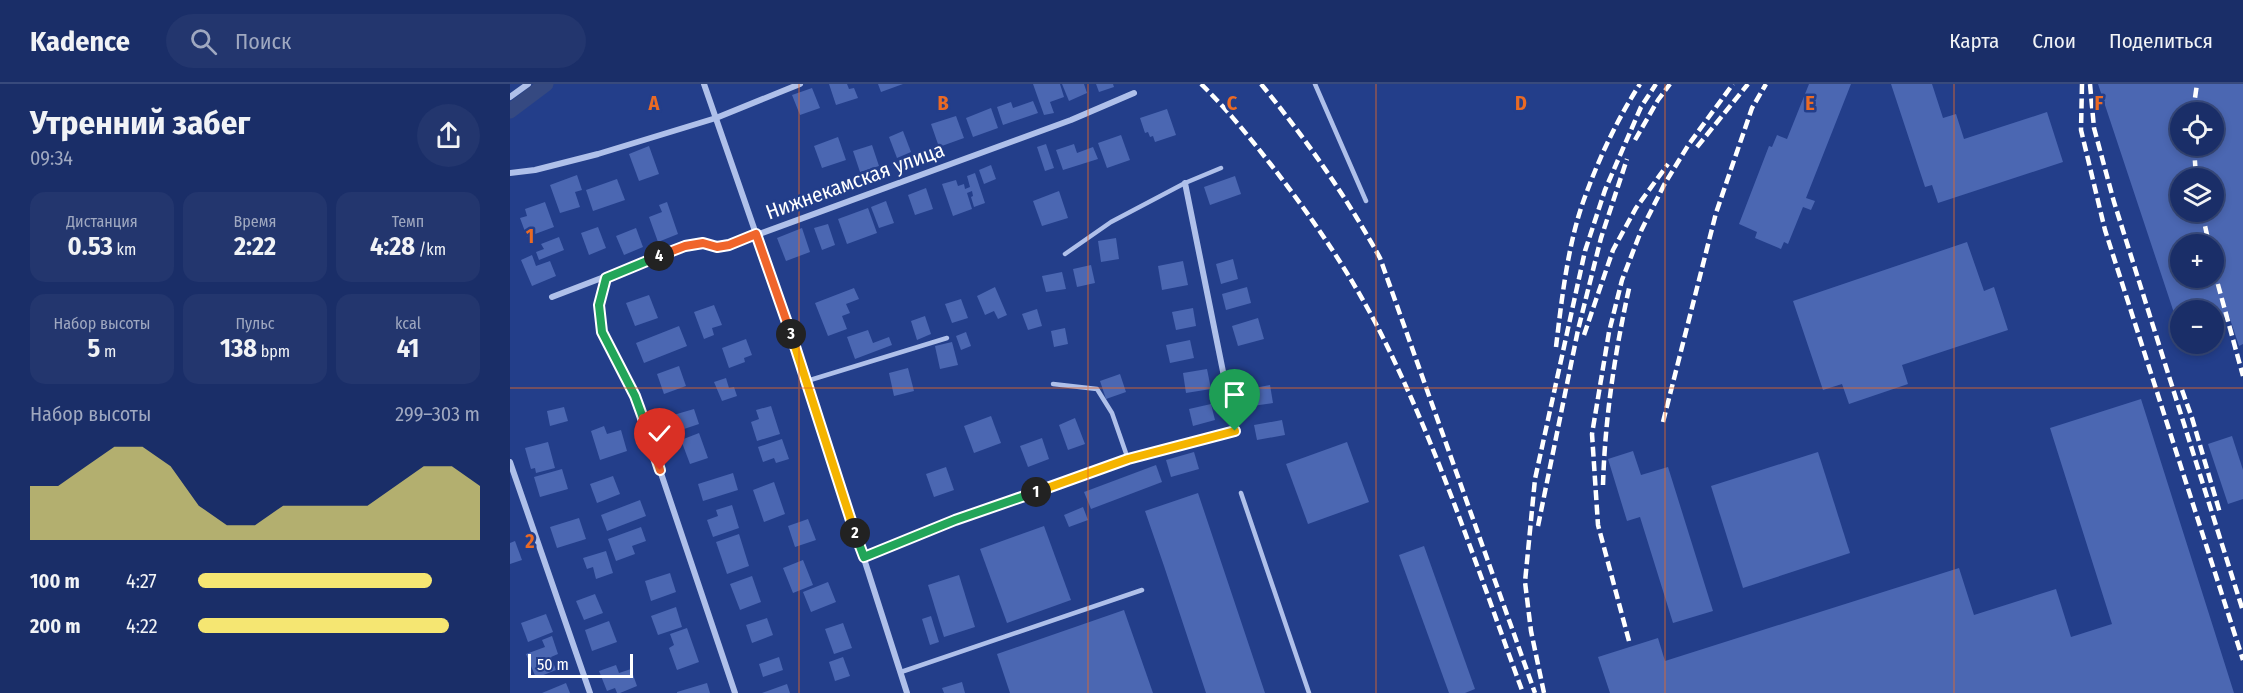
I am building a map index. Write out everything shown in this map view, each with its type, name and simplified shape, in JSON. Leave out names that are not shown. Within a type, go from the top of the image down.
[{"type":"street","points":[[510,97],[528,84]]},
{"type":"street","points":[[704,84],[807,381],[907,693]]},
{"type":"street","points":[[510,173],[536,170],[598,154],[716,118],[800,84]]},
{"type":"street","name":"Нижнекамская улица","points":[[552,297],[685,246],[703,243],[717,247],[729,245],[1071,120],[1134,93]]},
{"type":"street","points":[[864,557],[955,520],[1128,459],[1235,431],[1185,183]]},
{"type":"street","points":[[635,396],[735,693]]},
{"type":"street","points":[[510,462],[590,693]]},
{"type":"lane","points":[[1315,84],[1366,201]]},
{"type":"lane","points":[[1065,254],[1112,222],[1185,183],[1221,168]]},
{"type":"lane","points":[[606,278],[599,305],[602,332],[635,396]]},
{"type":"lane","points":[[807,381],[947,338]]},
{"type":"lane","points":[[1053,384],[1097,389],[1112,412],[1128,459]]},
{"type":"lane","points":[[1241,493],[1309,693]]},
{"type":"lane","points":[[901,672],[1142,590]]},
{"type":"building","points":[[829,84],[847,84],[849,89],[854,88],[858,98],[836,105]]},
{"type":"building","points":[[878,84],[903,84],[881,92]]},
{"type":"building","points":[[1033,84],[1060,84],[1064,97],[1050,102],[1054,113],[1044,115]]},
{"type":"building","points":[[1062,84],[1084,84],[1087,93],[1069,101]]},
{"type":"building","points":[[1096,84],[1113,84],[1114,87],[1099,92]]},
{"type":"building","points":[[1809,84],[1851,84],[1806,198],[1815,201],[1811,210],[1803,207],[1788,244],[1784,242],[1781,249],[1755,238],[1757,232],[1739,224],[1769,146],[1772,147],[1777,135],[1787,139]]},
{"type":"building","points":[[1891,84],[1932,84],[1943,118],[1956,114],[1964,139],[2047,112],[2063,162],[1938,203],[1932,185],[1925,187]]},
{"type":"building","points":[[2098,84],[2243,84],[2243,344],[2239,346],[2229,316],[2224,318],[2224,300],[2170,301]]},
{"type":"building","points":[[812,88],[820,108],[800,115],[792,95]]},
{"type":"building","points":[[1033,101],[1038,113],[1003,125],[997,107],[1011,102],[1013,108]]},
{"type":"building","points":[[991,108],[998,128],[973,137],[966,118]]},
{"type":"building","points":[[1167,109],[1176,135],[1155,142],[1153,136],[1150,137],[1148,132],[1145,133],[1140,118]]},
{"type":"building","points":[[956,116],[964,138],[939,147],[931,124]]},
{"type":"building","points":[[903,131],[911,152],[897,158],[889,137]]},
{"type":"building","points":[[1121,135],[1130,160],[1107,168],[1098,143]]},
{"type":"building","points":[[838,137],[846,160],[822,168],[814,146]]},
{"type":"building","points":[[1046,144],[1054,168],[1045,171],[1037,147]]},
{"type":"building","points":[[1074,144],[1077,153],[1093,147],[1098,159],[1063,170],[1056,150]]},
{"type":"building","points":[[872,145],[879,166],[860,172],[853,151]]},
{"type":"building","points":[[649,146],[659,174],[639,181],[629,154]]},
{"type":"building","points":[[991,165],[996,179],[984,184],[979,170]]},
{"type":"building","points":[[975,173],[985,203],[974,207],[972,191],[967,193],[972,209],[953,216],[942,184],[956,180],[958,186],[964,184],[965,189],[970,187],[967,176]]},
{"type":"building","points":[[577,175],[582,190],[575,192],[580,207],[560,213],[550,185]]},
{"type":"building","points":[[1235,176],[1241,194],[1210,205],[1204,187]]},
{"type":"building","points":[[617,179],[625,200],[593,211],[586,190]]},
{"type":"building","points":[[926,188],[933,209],[915,215],[908,195]]},
{"type":"building","points":[[1059,191],[1068,218],[1042,226],[1033,201]]},
{"type":"building","points":[[886,201],[894,223],[879,228],[871,207]]},
{"type":"building","points":[[545,202],[554,227],[527,237],[520,218],[527,216],[525,209]]},
{"type":"building","points":[[667,202],[678,234],[658,242],[649,217],[662,212],[659,205]]},
{"type":"building","points":[[868,208],[877,233],[847,244],[838,219]]},
{"type":"building","points":[[828,224],[835,245],[822,250],[814,228]]},
{"type":"building","points":[[598,227],[606,248],[589,255],[581,233]]},
{"type":"building","points":[[636,228],[643,247],[624,255],[616,236]]},
{"type":"building","points":[[802,228],[810,252],[786,261],[777,238]]},
{"type":"building","points":[[559,237],[564,250],[539,260],[536,252],[544,249],[541,244]]},
{"type":"building","points":[[1116,238],[1119,259],[1101,262],[1098,241]]},
{"type":"building","points":[[1967,242],[1984,291],[1994,287],[2008,330],[1902,365],[1908,384],[1849,404],[1842,384],[1823,390],[1793,301]]},
{"type":"building","points":[[532,255],[536,266],[550,261],[556,276],[532,286],[521,260]]},
{"type":"building","points":[[1233,259],[1238,279],[1221,284],[1216,264]]},
{"type":"building","points":[[1183,261],[1188,285],[1162,290],[1158,266]]},
{"type":"building","points":[[1091,265],[1095,283],[1077,287],[1073,269]]},
{"type":"building","points":[[1062,272],[1066,289],[1046,292],[1042,276]]},
{"type":"building","points":[[995,287],[1007,315],[998,319],[994,311],[985,315],[977,296]]},
{"type":"building","points":[[1247,287],[1251,303],[1226,310],[1222,294]]},
{"type":"building","points":[[854,288],[859,299],[846,304],[850,313],[842,316],[847,329],[828,336],[815,303]]},
{"type":"building","points":[[649,295],[658,318],[635,326],[626,303]]},
{"type":"building","points":[[961,299],[968,318],[952,323],[945,304]]},
{"type":"building","points":[[714,305],[722,325],[712,328],[714,335],[704,339],[694,312]]},
{"type":"building","points":[[1193,308],[1196,326],[1176,330],[1172,312]]},
{"type":"building","points":[[1037,309],[1042,326],[1028,330],[1022,314]]},
{"type":"building","points":[[925,316],[931,334],[917,340],[911,321]]},
{"type":"building","points":[[1258,318],[1264,339],[1238,346],[1232,326]]},
{"type":"building","points":[[679,326],[687,346],[644,363],[636,343]]},
{"type":"building","points":[[1065,328],[1068,344],[1054,347],[1051,331]]},
{"type":"building","points":[[868,330],[873,343],[889,337],[892,345],[855,359],[847,337]]},
{"type":"building","points":[[966,332],[971,346],[961,350],[956,336]]},
{"type":"building","points":[[746,339],[752,355],[744,358],[745,362],[729,368],[722,348]]},
{"type":"building","points":[[1190,340],[1194,358],[1170,363],[1166,345]]},
{"type":"building","points":[[952,342],[958,365],[940,369],[935,346]]},
{"type":"building","points":[[679,366],[686,386],[664,394],[657,374]]},
{"type":"building","points":[[908,368],[914,391],[894,396],[889,373]]},
{"type":"building","points":[[1207,369],[1211,389],[1186,393],[1183,373]]},
{"type":"building","points":[[1120,374],[1126,392],[1106,399],[1100,381]]},
{"type":"building","points":[[726,378],[729,388],[734,387],[737,396],[722,401],[714,382]]},
{"type":"building","points":[[1270,385],[1273,403],[1252,406],[1249,389]]},
{"type":"building","points":[[2141,399],[2234,693],[1610,693],[1598,657],[1658,638],[1665,661],[1959,568],[1974,615],[2056,589],[2071,637],[2112,624],[2050,428]]},
{"type":"building","points":[[1211,404],[1215,420],[1193,426],[1189,409]]},
{"type":"building","points":[[771,406],[780,434],[757,441],[751,422],[759,419],[756,410]]},
{"type":"building","points":[[564,407],[568,421],[550,426],[547,411]]},
{"type":"building","points":[[694,409],[699,424],[675,432],[670,416]]},
{"type":"building","points":[[991,416],[1001,443],[974,453],[964,426]]},
{"type":"building","points":[[1075,418],[1085,444],[1068,450],[1059,425]]},
{"type":"building","points":[[1282,420],[1285,435],[1257,440],[1254,425]]},
{"type":"building","points":[[604,426],[607,434],[621,430],[627,451],[600,460],[591,431]]},
{"type":"building","points":[[699,433],[708,458],[690,464],[681,440]]},
{"type":"building","points":[[2232,436],[2243,470],[2243,499],[2228,504],[2208,444]]},
{"type":"building","points":[[1042,438],[1049,459],[1028,467],[1020,446]]},
{"type":"building","points":[[782,439],[789,459],[776,463],[774,458],[763,462],[758,447]]},
{"type":"building","points":[[548,442],[555,468],[536,473],[535,468],[531,469],[525,448]]},
{"type":"building","points":[[1347,442],[1369,502],[1308,524],[1286,464]]},
{"type":"building","points":[[1633,451],[1641,475],[1668,467],[1713,611],[1673,623],[1640,517],[1627,521],[1608,459]]},
{"type":"building","points":[[1194,452],[1199,469],[1171,477],[1166,460]]},
{"type":"building","points":[[1818,452],[1850,553],[1743,588],[1711,486]]},
{"type":"building","points":[[1156,465],[1162,482],[1091,509],[1084,492]]},
{"type":"building","points":[[946,467],[954,490],[934,497],[926,474]]},
{"type":"building","points":[[562,469],[568,489],[540,497],[534,477]]},
{"type":"building","points":[[733,473],[738,490],[703,501],[698,484]]},
{"type":"building","points":[[613,476],[620,494],[597,503],[590,484]]},
{"type":"building","points":[[774,482],[785,514],[764,522],[753,490]]},
{"type":"building","points":[[1198,493],[1265,693],[1206,693],[1145,511]]},
{"type":"building","points":[[640,500],[646,516],[607,531],[601,515]]},
{"type":"building","points":[[732,505],[739,528],[713,537],[707,520],[718,516],[716,510]]},
{"type":"building","points":[[1083,507],[1088,520],[1069,527],[1064,515]]},
{"type":"building","points":[[579,518],[586,539],[557,548],[550,527]]},
{"type":"building","points":[[808,519],[816,540],[795,547],[788,526]]},
{"type":"building","points":[[1044,526],[1071,600],[1007,623],[980,549]]},
{"type":"building","points":[[641,527],[646,541],[632,546],[635,554],[616,561],[608,539]]},
{"type":"building","points":[[739,534],[749,566],[727,574],[716,542]]},
{"type":"building","points":[[515,541],[522,560],[510,564],[510,543]]},
{"type":"building","points":[[1424,546],[1475,689],[1465,693],[1449,693],[1399,555]]},
{"type":"building","points":[[606,551],[613,573],[596,579],[593,567],[587,569],[583,558]]},
{"type":"building","points":[[803,560],[813,585],[793,593],[783,568]]},
{"type":"building","points":[[670,573],[676,592],[651,601],[645,581]]},
{"type":"building","points":[[959,575],[975,627],[944,637],[928,585]]},
{"type":"building","points":[[752,576],[761,602],[740,610],[730,584]]},
{"type":"building","points":[[828,582],[836,602],[811,612],[803,592]]},
{"type":"building","points":[[595,594],[603,613],[584,620],[576,601]]},
{"type":"building","points":[[676,607],[682,627],[658,635],[651,616]]},
{"type":"building","points":[[1124,610],[1153,693],[1010,693],[997,654]]},
{"type":"building","points":[[546,614],[553,632],[528,642],[521,623]]},
{"type":"building","points":[[931,616],[939,642],[930,645],[922,619]]},
{"type":"building","points":[[767,618],[773,635],[752,643],[746,625]]},
{"type":"building","points":[[609,621],[617,642],[592,651],[585,630]]},
{"type":"building","points":[[843,623],[852,648],[834,654],[825,629]]},
{"type":"building","points":[[687,628],[699,662],[677,670],[669,648],[674,645],[670,634]]},
{"type":"building","points":[[552,636],[558,654],[551,657],[556,670],[536,678],[526,654],[545,647],[542,640]]},
{"type":"building","points":[[779,657],[783,670],[763,677],[759,664]]},
{"type":"building","points":[[843,657],[850,676],[835,681],[829,662]]},
{"type":"building","points":[[616,665],[619,673],[631,669],[637,686],[620,693],[617,693],[615,688],[607,691],[599,671]]},
{"type":"building","points":[[962,682],[965,693],[944,693],[942,688]]},
{"type":"building","points":[[566,683],[570,693],[542,693]]},
{"type":"building","points":[[707,683],[710,693],[677,693],[677,692]]},
{"type":"building","points":[[787,684],[790,693],[762,693]]},
{"type":"waterway","points":[[510,111],[546,84]]},
{"type":"railway","points":[[1201,84],[1247,134],[1300,203],[1340,261],[1375,322],[1437,458],[1523,693]]},
{"type":"railway","points":[[1261,84],[1325,168],[1380,258],[1535,693]]},
{"type":"railway","points":[[1556,347],[1566,269],[1580,212],[1591,180],[1610,138],[1640,84]]},
{"type":"railway","points":[[1544,693],[1531,631],[1525,582],[1535,479],[1585,251],[1605,190],[1641,107],[1656,84]]},
{"type":"railway","points":[[1635,140],[1670,84]]},
{"type":"railway","points":[[1629,641],[1598,525],[1592,434],[1609,332],[1622,280],[1641,231],[1664,185],[1689,144],[1733,84]]},
{"type":"railway","points":[[1697,147],[1748,84]]},
{"type":"railway","points":[[1663,422],[1716,213],[1752,108],[1766,84]]},
{"type":"railway","points":[[2082,84],[2081,130],[2105,230],[2243,660]]},
{"type":"railway","points":[[2090,84],[2094,128],[2114,202],[2243,611]]},
{"type":"railway","points":[[2194,102],[2197,84]]},
{"type":"railway","points":[[2195,156],[2195,168]]},
{"type":"railway","points":[[1538,526],[1578,330],[1601,238],[1627,159]]},
{"type":"railway","points":[[1584,335],[1613,250],[1636,208],[1668,164]]},
{"type":"railway","points":[[2204,222],[2207,234]]},
{"type":"railway","points":[[1603,485],[1612,384],[1630,284]]},
{"type":"railway","points":[[2219,288],[2243,376]]},
{"type":"railway","points":[[2182,390],[2220,513]]},
{"type":"route","points":[[660,470],[635,396],[602,332],[599,305],[606,278],[685,246],[703,243],[717,247],[729,245],[756,234],[766,258],[864,557],[955,520],[1128,459],[1235,431]]}]
